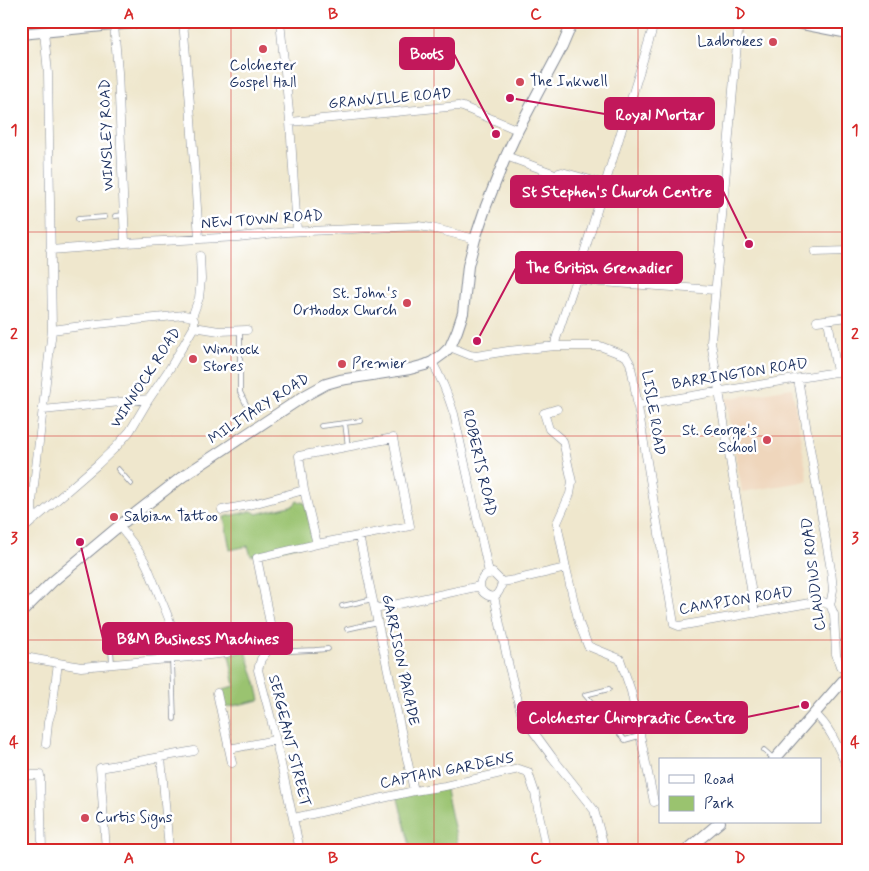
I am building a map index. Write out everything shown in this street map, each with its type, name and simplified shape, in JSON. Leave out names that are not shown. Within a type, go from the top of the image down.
[{"type":"street","points":[[23,34],[154,21]]},
{"type":"street","points":[[183,21],[199,238]]},
{"type":"street","points":[[280,21],[290,122],[297,231]]},
{"type":"street","name":"MILITARY ROAD","points":[[21,613],[52,582],[182,477],[306,395],[326,384],[340,380],[410,369],[432,362],[450,347],[463,314],[468,266],[486,206],[518,130],[562,47],[573,21]]},
{"type":"street","points":[[555,346],[655,21]]},
{"type":"street","points":[[739,21],[710,342],[755,613]]},
{"type":"street","points":[[787,21],[848,33]]},
{"type":"street","name":"WINSLEY ROAD","points":[[114,25],[125,243]]},
{"type":"street","points":[[34,520],[32,502],[52,330],[48,73],[44,32]]},
{"type":"street","name":"GRANVILLE ROAD","points":[[290,122],[458,106],[518,130]]},
{"type":"street","points":[[506,156],[554,174],[562,172],[605,184]]},
{"type":"street","name":"NEW TOWN ROAD","points":[[50,250],[297,231],[418,226],[475,239]]},
{"type":"street","points":[[815,252],[848,251]]},
{"type":"street","name":"WINNOCK ROAD","points":[[21,532],[108,459],[130,431],[194,327],[192,316],[199,298],[201,279],[200,256]]},
{"type":"street","points":[[576,279],[714,290]]},
{"type":"street","points":[[52,330],[184,315],[192,316]]},
{"type":"street","points":[[817,320],[848,317]]},
{"type":"street","points":[[828,320],[837,372]]},
{"type":"street","points":[[194,327],[219,331],[243,330]]},
{"type":"street","name":"LISLE ROAD","points":[[450,347],[476,356],[555,346],[600,346],[626,356],[630,363],[674,624]]},
{"type":"street","name":"ROBERTS ROAD","points":[[432,362],[447,392],[454,414],[489,573]]},
{"type":"street","name":"BARRINGTON ROAD","points":[[637,405],[848,370]]},
{"type":"street","name":"CLAUDIUS ROAD","points":[[798,379],[831,570],[832,590],[830,605],[834,614],[838,661],[848,675]]},
{"type":"street","points":[[43,410],[149,399]]},
{"type":"street","points":[[557,409],[544,413],[549,430],[563,441],[572,482],[570,494],[557,523],[566,568],[588,646],[620,659],[631,691],[654,802]]},
{"type":"street","points":[[274,643],[256,558],[410,526],[394,438],[299,456],[304,490],[317,544]]},
{"type":"street","points":[[222,510],[249,505],[304,490]]},
{"type":"street","points":[[119,526],[146,564],[178,648],[176,658]]},
{"type":"street","name":"GARRISON PARADE","points":[[359,536],[414,791]]},
{"type":"street","points":[[502,582],[566,568]]},
{"type":"street","points":[[489,573],[494,573],[502,582],[499,592],[494,596],[490,596],[481,590],[480,586],[484,575],[489,573]]},
{"type":"street","points":[[375,609],[480,586]]},
{"type":"street","points":[[494,596],[509,667],[522,716],[594,810],[605,850]]},
{"type":"street","name":"CAMPION ROAD","points":[[674,624],[679,626],[821,601],[830,605]]},
{"type":"street","name":"SERGEANT STREET","points":[[274,643],[261,659],[258,670],[271,719],[300,850]]},
{"type":"street","points":[[21,655],[81,666],[227,653]]},
{"type":"street","points":[[46,744],[58,663]]},
{"type":"street","points":[[775,758],[848,675]]},
{"type":"street","points":[[217,693],[232,763]]},
{"type":"street","points":[[815,714],[829,730],[848,769]]},
{"type":"street","points":[[229,749],[275,740]]},
{"type":"street","points":[[106,850],[100,768],[194,751]]},
{"type":"street","points":[[161,757],[169,850]]},
{"type":"street","name":"CAPTAIN GARDENS","points":[[294,818],[519,769],[528,772],[535,793],[546,850]]},
{"type":"street","points":[[21,775],[40,775],[42,850]]},
{"type":"street","points":[[687,850],[718,824]]},
{"type":"lane","points":[[23,34],[24,21]]},
{"type":"lane","points":[[115,216],[124,215]]},
{"type":"lane","points":[[78,219],[105,217]]},
{"type":"lane","points":[[243,330],[240,392],[246,404]]},
{"type":"lane","points":[[321,426],[361,421]]},
{"type":"lane","points":[[344,423],[348,447]]},
{"type":"lane","points":[[118,469],[131,484]]},
{"type":"lane","points":[[342,606],[373,599]]},
{"type":"lane","points":[[347,629],[378,622]]},
{"type":"lane","points":[[104,631],[111,649],[112,664]]},
{"type":"lane","points":[[274,643],[290,651],[328,649]]},
{"type":"lane","points":[[174,719],[176,658]]},
{"type":"lane","points":[[609,689],[585,694],[625,740],[640,736]]},
{"type":"lane","points":[[764,750],[773,758]]},
{"type":"shaded area","name":"St. George's School","points":[[792,388],[808,481],[742,492],[726,399]]},
{"type":"green space","points":[[297,501],[305,503],[312,539],[309,543],[251,556],[248,546],[230,550],[224,517],[252,511],[257,514],[294,505]]},
{"type":"green space","points":[[246,651],[260,700],[224,708],[223,689],[235,686],[229,655]]},
{"type":"green space","points":[[445,786],[459,850],[411,850],[397,795]]},
{"type":"place","name":"Ladbrokes","points":[[773,42]]},
{"type":"place","name":"Colchester Gospel Hall","points":[[263,49]]},
{"type":"place","name":"The Inkwell","points":[[520,82]]},
{"type":"place","name":"Royal Mortar","points":[[510,98]]},
{"type":"place","name":"Boots","points":[[496,134]]},
{"type":"place","name":"St Stephen's Church Centre","points":[[749,244]]},
{"type":"place","name":"St. John's Orthodox Church","points":[[407,303]]},
{"type":"place","name":"The British Grenadier","points":[[477,341]]},
{"type":"place","name":"Winnock Stores","points":[[193,359]]},
{"type":"place","name":"Premier","points":[[342,364]]},
{"type":"place","name":"St. George's School","points":[[767,440]]},
{"type":"place","name":"Sabian Tattoo","points":[[114,517]]},
{"type":"place","name":"B&M Business Machines","points":[[80,542]]},
{"type":"place","name":"Colchester Chiropractic Centre","points":[[805,705]]},
{"type":"place","name":"Curtis Signs","points":[[85,818]]}]
